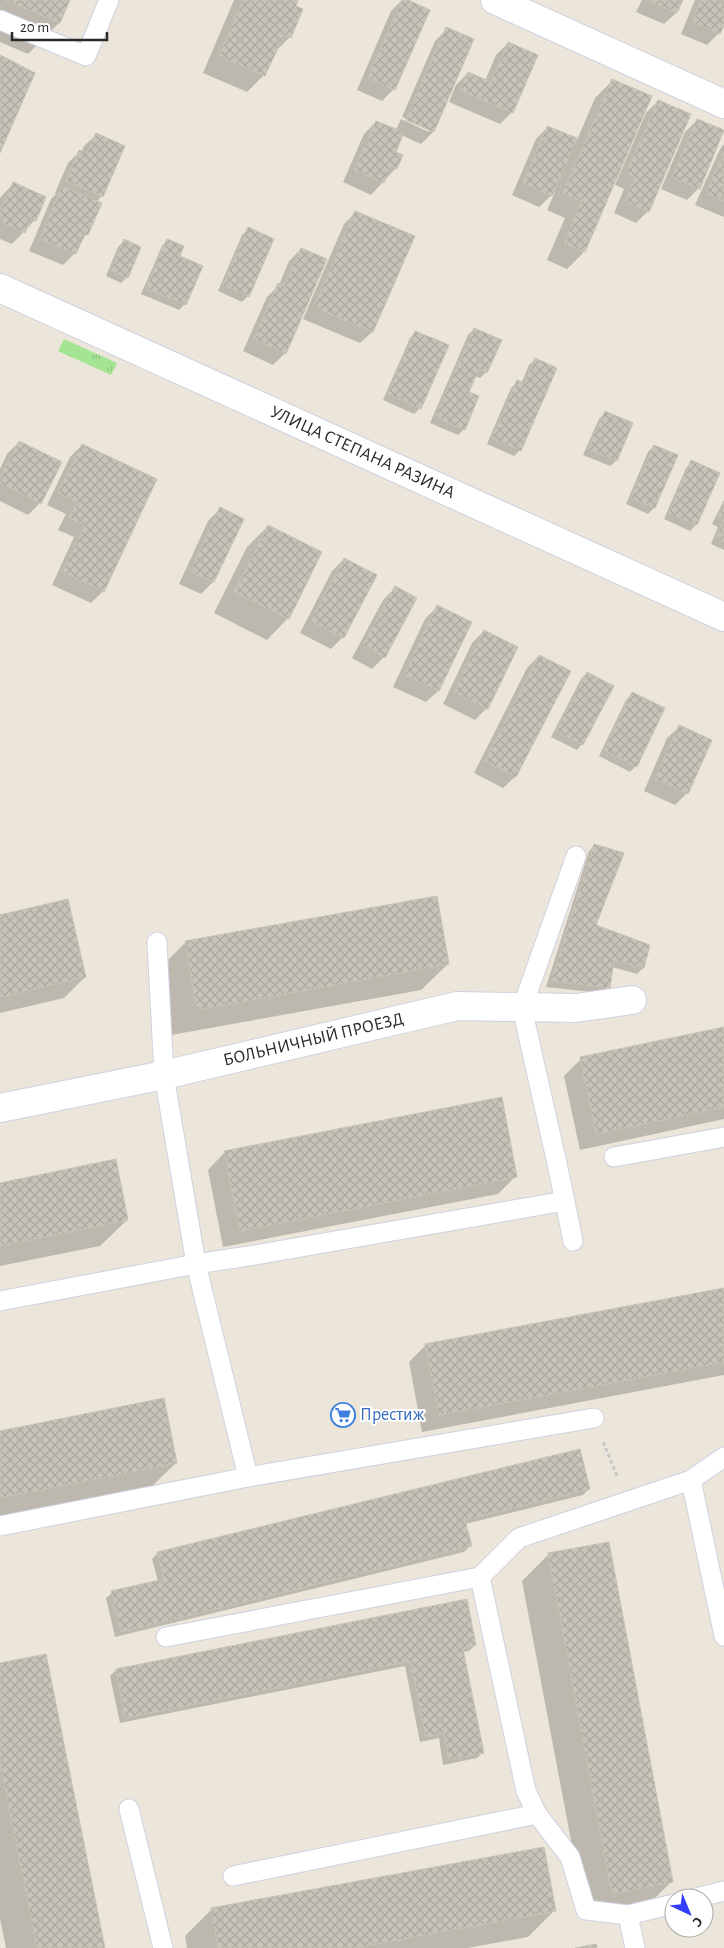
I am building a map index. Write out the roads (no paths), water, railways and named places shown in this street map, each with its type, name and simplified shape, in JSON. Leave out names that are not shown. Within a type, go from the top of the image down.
[{"type":"street","points":[[495,0],[724,104]]},
{"type":"street","name":"УЛИЦА СТЕПАНА РАЗИНА","points":[[0,288],[724,617]]},
{"type":"street","name":"БОЛЬНИЧНЫЙ ПРОЕЗД","points":[[0,1108],[164,1075],[457,1006],[576,1008],[632,1000]]},
{"type":"lane","points":[[0,20],[86,56],[110,0]]},
{"type":"lane","points":[[573,1241],[522,1008],[576,856]]},
{"type":"lane","points":[[157,942],[164,1075],[196,1264],[248,1477]]},
{"type":"lane","points":[[614,1157],[724,1137]]},
{"type":"lane","points":[[0,1301],[196,1264],[259,1255],[565,1201]]},
{"type":"lane","points":[[0,1526],[248,1477],[594,1418]]},
{"type":"lane","points":[[166,1637],[480,1577],[519,1538],[691,1480],[724,1457]]},
{"type":"lane","points":[[691,1480],[724,1636]]},
{"type":"lane","points":[[480,1577],[526,1791],[537,1814],[570,1858],[586,1910],[628,1915],[664,1906]]},
{"type":"lane","points":[[129,1809],[163,1948]]},
{"type":"lane","points":[[233,1876],[537,1814]]},
{"type":"lane","points":[[628,1915],[635,1948]]},
{"type":"place","name":"Престиж","points":[[343,1415]]}]
